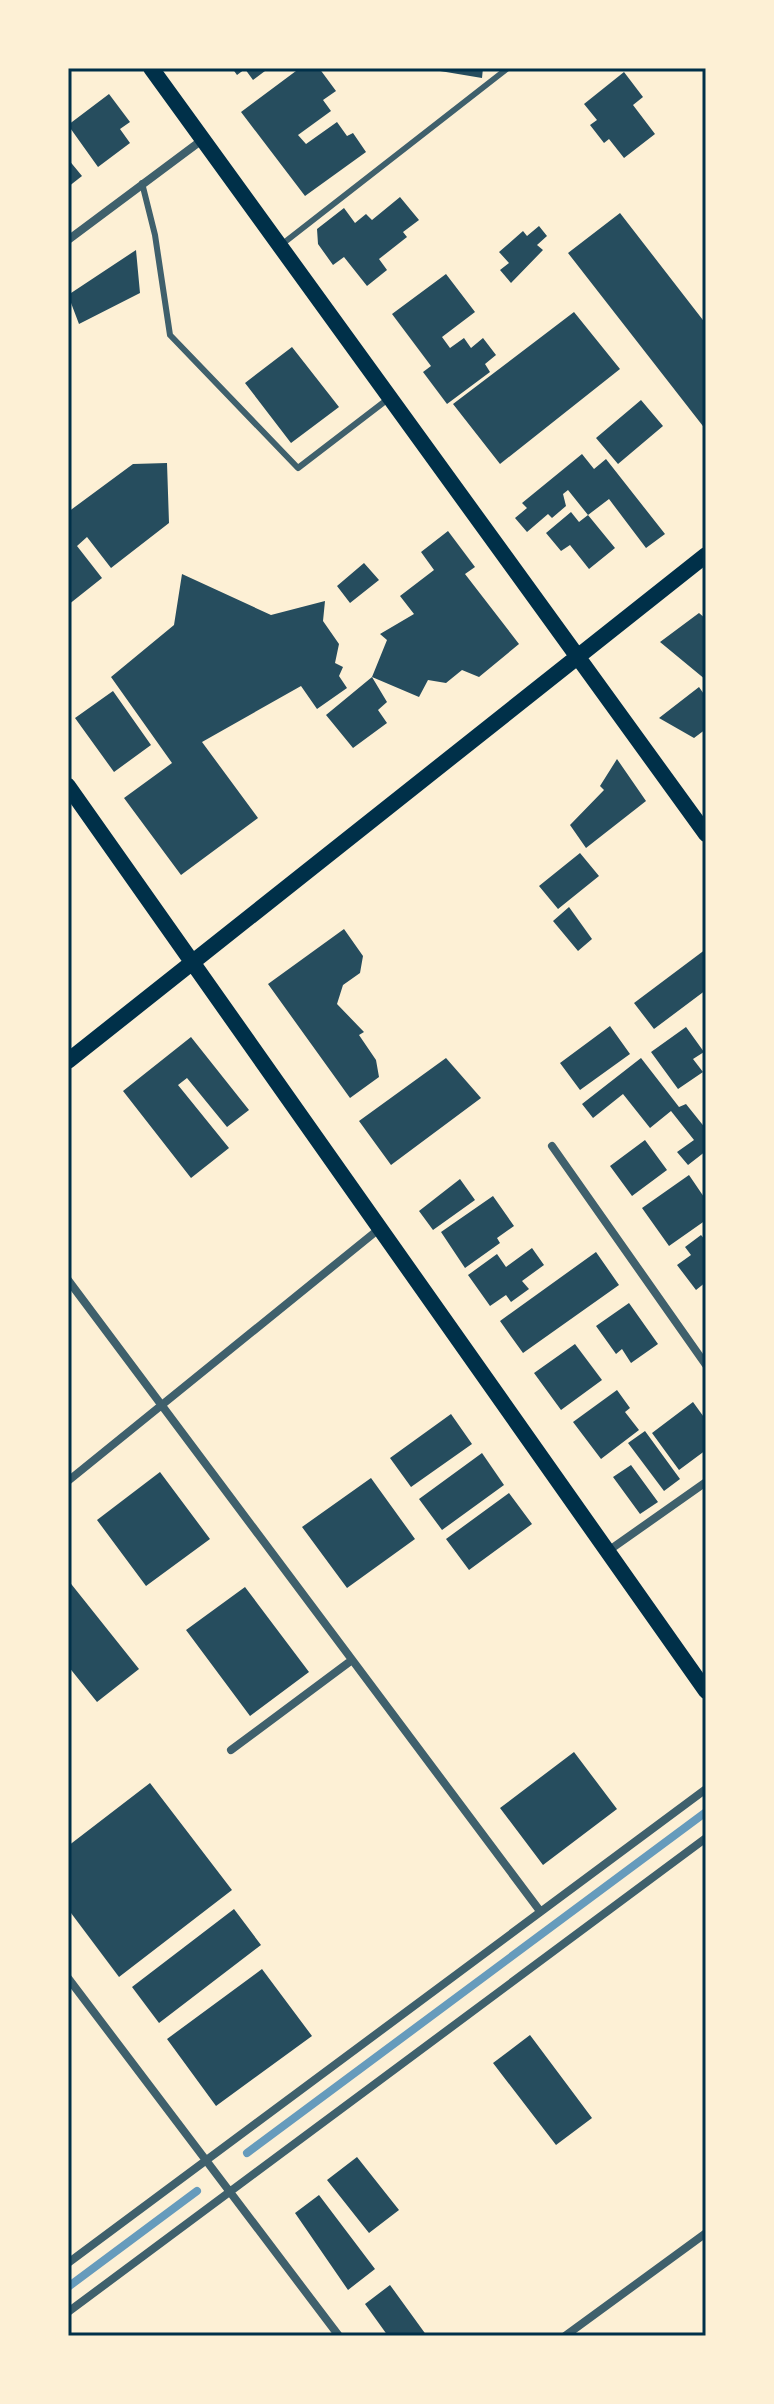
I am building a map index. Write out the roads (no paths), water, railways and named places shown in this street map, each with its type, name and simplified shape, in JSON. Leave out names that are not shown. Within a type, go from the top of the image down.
[{"type":"main road","points":[[151,68],[706,834]]},
{"type":"main road","points":[[68,1061],[706,555]]},
{"type":"main road","points":[[68,786],[706,1691]]},
{"type":"street","points":[[68,240],[202,140]]},
{"type":"street","points":[[552,1146],[706,1365]]},
{"type":"street","points":[[68,1481],[380,1229]]},
{"type":"street","points":[[68,1280],[540,1911]]},
{"type":"street","points":[[608,1551],[706,1482]]},
{"type":"street","points":[[231,1750],[352,1660]]},
{"type":"street","points":[[68,2263],[706,1789]]},
{"type":"street","points":[[68,2312],[706,1838]]},
{"type":"street","points":[[68,1978],[339,2336]]},
{"type":"street","points":[[565,2336],[706,2233]]},
{"type":"lane","points":[[280,246],[508,68]]},
{"type":"lane","points":[[142,183],[155,235],[170,335],[298,468],[389,398]]},
{"type":"waterway","points":[[247,2153],[706,1812]]},
{"type":"waterway","points":[[68,2287],[197,2191]]}]
